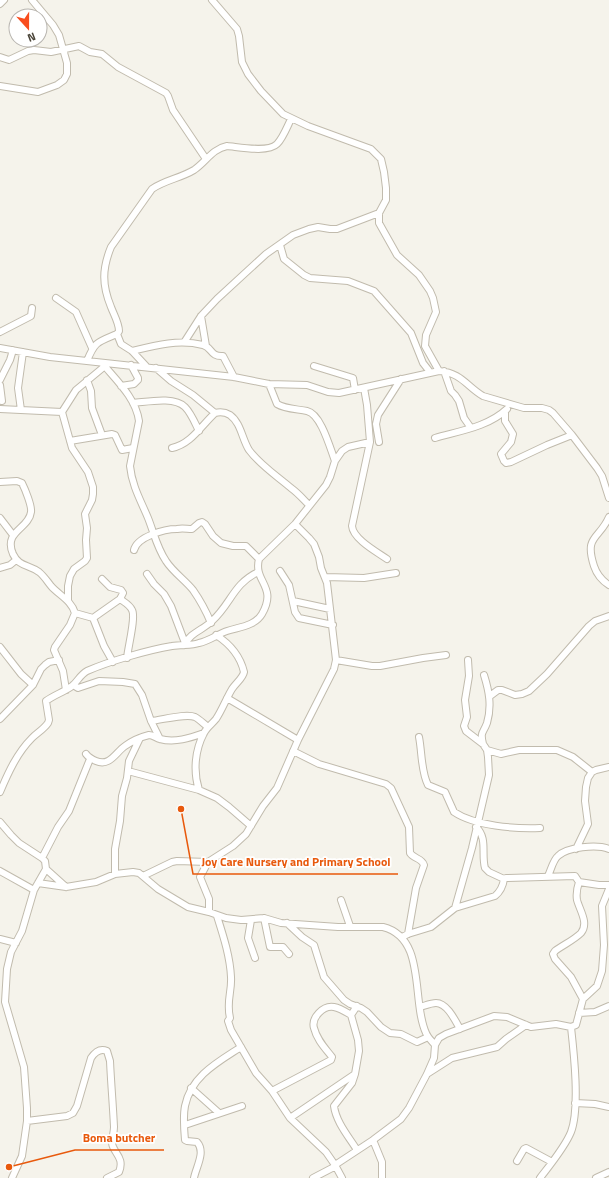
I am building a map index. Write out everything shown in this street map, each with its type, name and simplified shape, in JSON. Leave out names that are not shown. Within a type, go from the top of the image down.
[{"type":"street","points":[[0,4],[4,0]]},
{"type":"street","points":[[0,86],[33,92],[42,92],[64,80],[67,74],[67,62],[59,35],[53,25],[32,0]]},
{"type":"street","points":[[212,0],[236,29],[239,36],[242,62],[248,74],[261,91],[283,114],[291,119],[371,149],[378,155],[384,172],[386,188],[386,200],[379,213],[379,223],[397,255],[419,275],[430,291],[436,312],[426,335],[425,346],[442,371],[452,393],[457,398],[464,418],[471,428]]},
{"type":"street","points":[[0,57],[9,60],[28,51],[34,50],[51,52],[63,48],[78,46],[90,52],[102,54],[118,67],[166,93],[173,110],[206,159]]},
{"type":"street","points":[[146,366],[132,351],[121,344],[117,334],[119,327],[104,286],[106,265],[111,247],[152,189],[157,185],[175,180],[194,170],[218,149],[226,146],[252,148],[272,147],[278,143],[291,119]]},
{"type":"street","points":[[185,341],[201,316],[217,299],[266,254],[293,235],[308,228],[318,227],[337,229],[379,213]]},
{"type":"street","points":[[280,245],[284,259],[310,278],[348,281],[374,291],[411,333],[423,363],[430,372]]},
{"type":"street","points":[[56,298],[76,312],[92,348]]},
{"type":"street","points":[[0,332],[31,316],[32,308]]},
{"type":"street","points":[[201,316],[206,346],[212,354],[224,356],[234,377]]},
{"type":"street","points":[[87,361],[92,348],[102,341],[117,334]]},
{"type":"street","points":[[132,351],[185,341],[206,346]]},
{"type":"street","points":[[0,348],[87,361],[104,365],[146,366],[194,374],[234,377],[269,384],[307,385],[328,392],[339,393],[430,372],[442,371],[458,376],[483,396],[511,405],[524,408],[549,410],[553,413],[572,435],[602,476],[609,498]]},
{"type":"street","points":[[0,380],[10,360],[13,350]]},
{"type":"street","points":[[21,410],[18,388],[23,352]]},
{"type":"street","points":[[68,600],[70,576],[74,569],[86,561],[87,558],[86,540],[88,528],[85,514],[92,500],[93,487],[88,472],[72,448],[62,412],[70,399],[87,380],[104,365]]},
{"type":"street","points":[[104,365],[133,403],[139,421],[130,466],[136,493],[153,534],[165,560],[193,591],[204,608],[211,623]]},
{"type":"street","points":[[121,386],[134,384],[138,380],[131,365]]},
{"type":"street","points":[[314,366],[353,378],[355,390]]},
{"type":"street","points":[[155,368],[171,381],[193,395],[214,414]]},
{"type":"street","points":[[379,442],[376,424],[378,415],[400,379]]},
{"type":"street","points":[[87,380],[92,408],[102,435]]},
{"type":"street","points":[[269,384],[276,404],[282,407],[308,411],[315,415],[324,432],[335,461]]},
{"type":"street","points":[[0,385],[2,401]]},
{"type":"street","points":[[364,388],[368,405],[370,442],[352,530],[356,536],[387,559]]},
{"type":"street","points":[[133,403],[172,401],[181,404],[188,410],[199,431]]},
{"type":"street","points":[[435,438],[490,421],[511,405]]},
{"type":"street","points":[[0,409],[62,412]]},
{"type":"street","points":[[505,411],[505,421],[512,431],[511,442],[501,454],[506,463],[572,435]]},
{"type":"street","points":[[172,448],[184,444],[199,431],[214,414],[224,413],[230,415],[238,424],[249,450],[276,477],[291,488],[309,505]]},
{"type":"street","points":[[70,441],[114,434],[122,450],[133,448]]},
{"type":"street","points":[[0,792],[2,784],[24,747],[47,725],[49,720],[46,701],[73,685],[80,675],[113,662],[172,646],[199,644],[216,635],[252,623],[258,619],[268,601],[268,594],[258,572],[258,564],[260,559],[295,524],[326,485],[335,461],[342,451],[348,447],[370,442]]},
{"type":"street","points":[[0,482],[17,482],[22,484],[31,509],[31,514],[28,519],[13,535],[10,543],[10,547],[16,560],[19,563],[32,567],[40,573],[51,586],[68,600],[75,613],[93,618]]},
{"type":"street","points":[[609,517],[594,539],[590,549],[597,574],[601,580],[609,585]]},
{"type":"street","points":[[0,518],[13,535]]},
{"type":"street","points":[[134,550],[137,543],[153,534],[176,528],[192,529],[199,522],[202,522],[206,524],[221,543],[233,546],[246,546],[260,559]]},
{"type":"street","points":[[209,912],[209,898],[200,877],[208,862],[233,846],[246,834],[263,806],[277,788],[298,740],[330,678],[336,660],[327,583],[314,544],[295,524]]},
{"type":"street","points":[[0,568],[10,565],[16,560]]},
{"type":"street","points":[[280,571],[289,585],[295,612],[298,618],[333,625]]},
{"type":"street","points":[[184,644],[190,636],[211,623],[218,616],[234,592],[246,578],[258,572]]},
{"type":"street","points":[[325,577],[364,578],[396,573]]},
{"type":"street","points":[[147,574],[164,594],[171,606],[184,644]]},
{"type":"street","points":[[93,618],[120,599],[123,591],[110,587],[102,579]]},
{"type":"street","points":[[120,599],[130,608],[133,613],[128,658]]},
{"type":"street","points":[[293,601],[330,609]]},
{"type":"street","points":[[66,690],[63,671],[54,650],[70,626],[75,613]]},
{"type":"street","points":[[490,696],[498,690],[515,695],[522,694],[529,690],[547,674],[589,626],[595,621],[609,616]]},
{"type":"street","points":[[93,618],[104,646],[113,662]]},
{"type":"street","points":[[199,790],[196,771],[197,751],[204,733],[216,719],[227,698],[244,672],[234,650],[230,645],[216,635]]},
{"type":"street","points":[[0,646],[21,674],[33,685]]},
{"type":"street","points":[[336,660],[380,666],[446,655]]},
{"type":"street","points":[[0,719],[33,685],[45,664],[59,660]]},
{"type":"street","points":[[456,908],[489,775],[487,750],[483,744],[466,731],[464,726],[467,717],[466,700],[469,676],[468,660]]},
{"type":"street","points":[[483,744],[481,736],[487,722],[490,696],[484,675]]},
{"type":"street","points":[[73,685],[78,688],[99,681],[133,683],[138,687],[151,721],[160,739]]},
{"type":"street","points":[[227,698],[298,740]]},
{"type":"street","points":[[151,721],[181,716],[191,716],[195,717],[208,727]]},
{"type":"street","points":[[42,858],[68,810],[88,756],[99,762],[108,761],[130,743],[140,738],[151,735],[160,739],[176,740],[186,739],[204,733]]},
{"type":"street","points":[[419,737],[422,767],[428,785],[445,792],[454,812],[477,824],[514,829],[540,828]]},
{"type":"street","points":[[115,874],[115,849],[120,821],[122,796],[130,761],[140,738]]},
{"type":"street","points":[[487,750],[501,754],[519,750],[557,750],[573,757],[592,772]]},
{"type":"street","points":[[293,751],[319,764],[386,784],[391,788],[409,828],[410,853],[412,856],[422,860],[424,865],[416,888],[405,936],[414,965],[422,1023],[428,1037],[435,1045]]},
{"type":"street","points":[[576,848],[588,824],[585,800],[588,778],[592,772],[609,766]]},
{"type":"street","points":[[128,771],[199,790],[217,798],[251,826]]},
{"type":"street","points":[[0,822],[19,843],[42,858],[46,869],[66,887]]},
{"type":"street","points":[[477,824],[483,840],[485,868],[489,872],[504,879],[508,877],[575,876],[579,882],[609,885]]},
{"type":"street","points":[[548,876],[556,857],[566,851],[586,847],[609,849]]},
{"type":"street","points":[[143,876],[172,862],[208,862]]},
{"type":"street","points":[[12,1178],[22,1156],[27,1121],[24,1067],[3,1010],[8,960],[24,925],[34,890],[46,869]]},
{"type":"street","points":[[0,871],[34,890]]},
{"type":"street","points":[[38,883],[66,887],[96,882],[115,874],[133,872],[140,873],[155,886],[181,904],[195,910],[209,912],[232,920],[264,918],[281,923],[383,927],[405,936],[431,927],[456,908],[495,896],[502,888],[504,879]]},
{"type":"street","points":[[579,882],[576,893],[584,918],[584,928],[580,934],[555,951],[553,954],[583,999]]},
{"type":"street","points":[[313,1178],[336,1166],[402,1120],[434,1058],[435,1045],[439,1038],[460,1028],[494,1016],[507,1017],[531,1027],[556,1024],[571,1028],[576,1025],[583,999],[597,986],[602,971],[604,945],[602,906],[609,889]]},
{"type":"street","points":[[342,900],[350,926]]},
{"type":"street","points":[[217,916],[230,961],[231,979],[228,1006],[230,1018],[228,1021],[256,1073],[272,1091],[290,1118],[326,1152],[342,1178]]},
{"type":"street","points":[[264,918],[270,947],[283,947],[289,954]]},
{"type":"street","points":[[251,920],[248,938],[255,958]]},
{"type":"street","points":[[287,923],[302,937],[314,945],[324,977],[344,1000],[367,1012],[390,1033],[401,1034],[417,1042],[428,1037]]},
{"type":"street","points":[[0,939],[16,943]]},
{"type":"street","points":[[420,1007],[436,1003],[440,1004],[447,1009],[460,1028]]},
{"type":"street","points":[[351,1015],[357,1006]]},
{"type":"street","points":[[579,1013],[595,1012],[609,1006]]},
{"type":"street","points":[[272,1091],[332,1060],[332,1057],[322,1045],[314,1031],[313,1021],[322,1010],[329,1007],[334,1007],[351,1015],[358,1040],[359,1051],[355,1074],[352,1084],[334,1106],[342,1126],[358,1150]]},
{"type":"street","points":[[426,1074],[452,1058],[497,1047],[526,1025]]},
{"type":"street","points":[[540,1178],[572,1130],[575,1103],[574,1051],[571,1028]]},
{"type":"street","points":[[194,1178],[196,1168],[200,1160],[200,1146],[197,1142],[185,1140],[185,1106],[198,1077],[210,1067],[241,1047]]},
{"type":"street","points":[[27,1121],[67,1116],[73,1113],[77,1106],[91,1058],[94,1053],[99,1050],[107,1051],[110,1061],[114,1126],[112,1143],[119,1157],[118,1175],[107,1178]]},
{"type":"street","points":[[290,1118],[355,1074]]},
{"type":"street","points":[[192,1088],[219,1113]]},
{"type":"street","points":[[575,1103],[595,1104],[609,1107]]},
{"type":"street","points":[[185,1125],[242,1106]]},
{"type":"street","points":[[373,1140],[382,1162],[382,1178]]},
{"type":"street","points":[[517,1161],[526,1148],[552,1162]]},
{"type":"street","points":[[596,1178],[609,1172]]},
{"type":"place","name":"Joy Care Nursery and Primary School","points":[[181,809]]},
{"type":"place","name":"Boma butcher","points":[[9,1167]]}]
